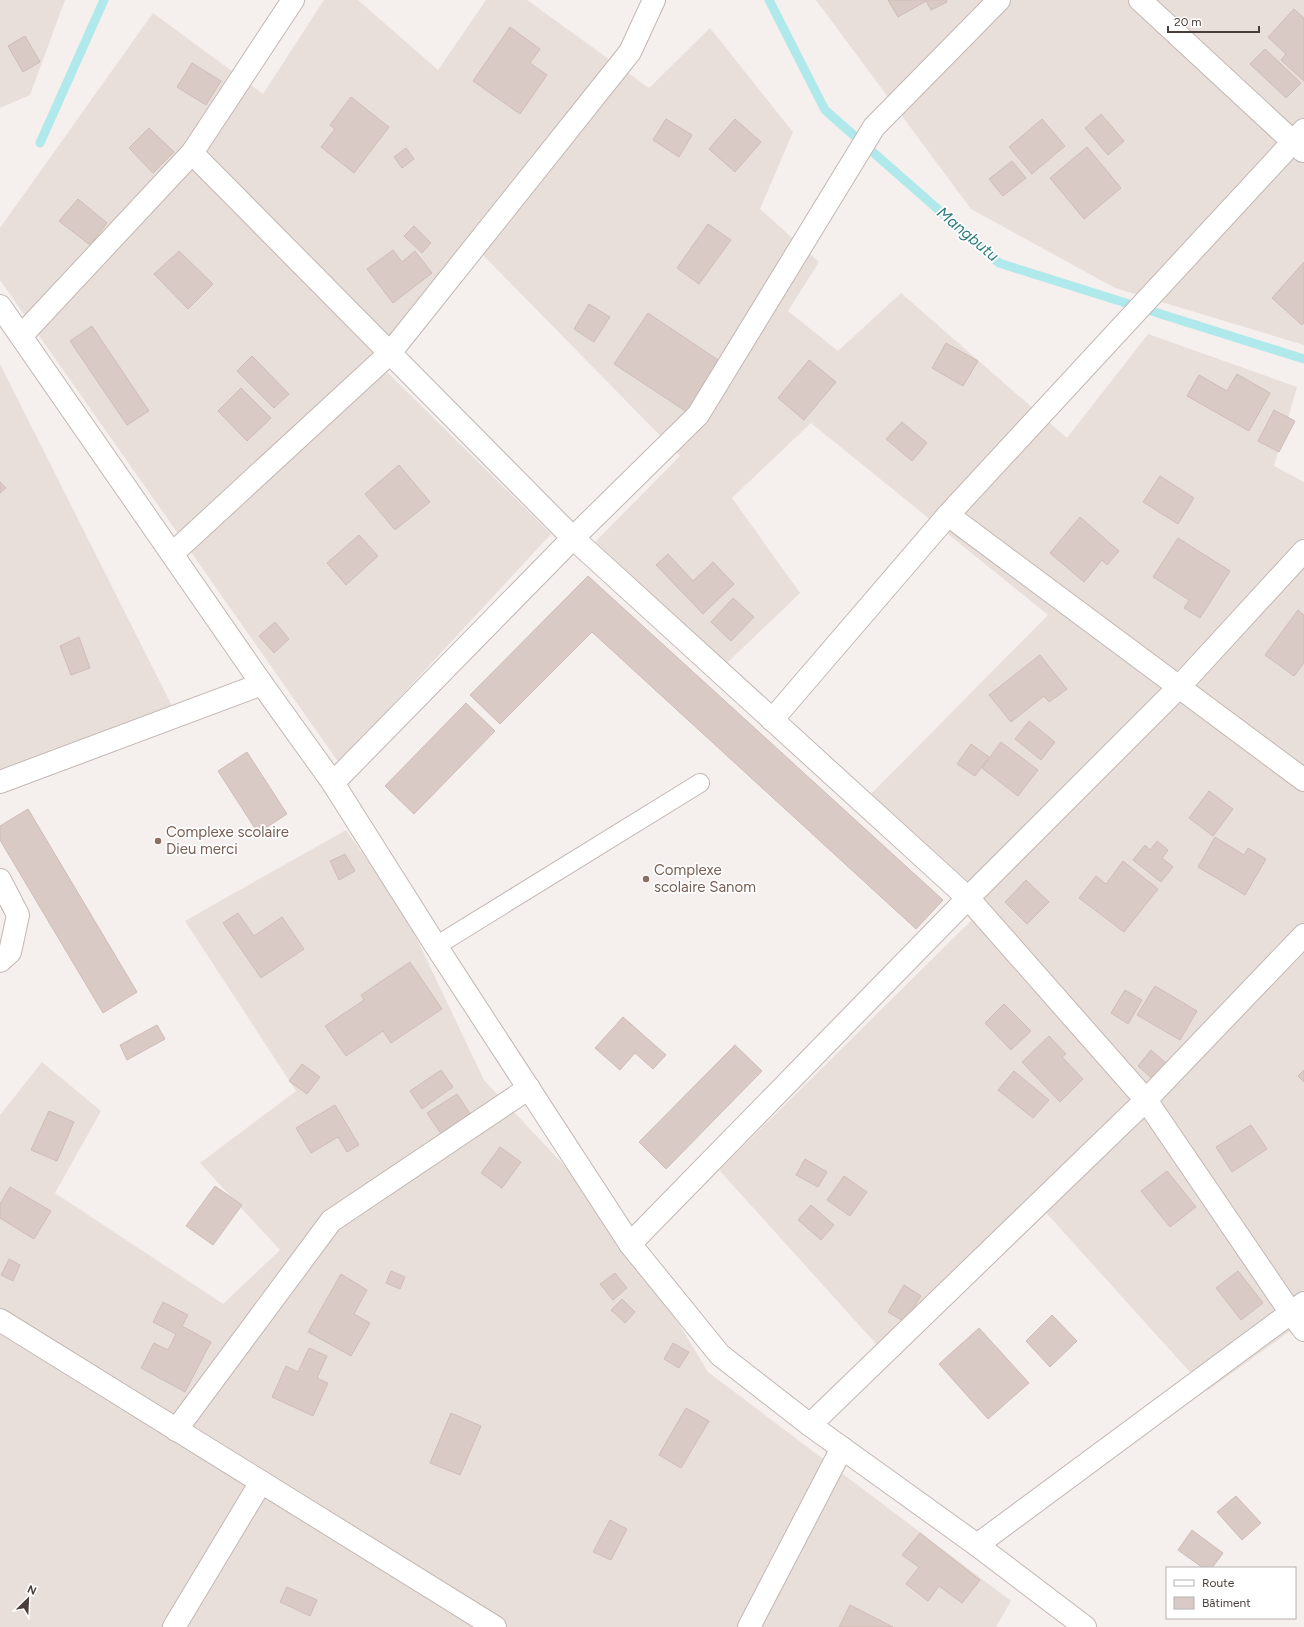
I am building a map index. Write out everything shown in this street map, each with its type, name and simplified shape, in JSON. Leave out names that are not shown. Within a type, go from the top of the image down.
[{"type":"street","points":[[22,335],[192,153],[293,0]]},
{"type":"street","points":[[172,554],[390,353],[630,52],[654,0]]},
{"type":"street","points":[[332,782],[698,414],[874,127],[999,0]]},
{"type":"street","points":[[772,720],[948,515],[1300,141],[1140,0]]},
{"type":"street","points":[[192,153],[573,538],[968,898],[1146,1100],[1297,1308],[1304,1330]]},
{"type":"street","points":[[0,306],[22,335],[262,684],[332,782],[436,946],[630,1244],[720,1355],[810,1425],[978,1545],[1085,1627]]},
{"type":"street","points":[[948,515],[1304,780]]},
{"type":"street","points":[[630,1244],[968,898],[1179,687],[1304,551]]},
{"type":"street","points":[[0,782],[262,684]]},
{"type":"street","points":[[0,880],[18,915],[10,952],[0,961]]},
{"type":"street","points":[[810,1425],[1146,1100],[1304,935]]},
{"type":"street","points":[[176,1430],[330,1221],[529,1088]]},
{"type":"street","points":[[978,1545],[1297,1308]]},
{"type":"street","points":[[0,1320],[495,1627]]},
{"type":"street","points":[[750,1627],[842,1448]]},
{"type":"street","points":[[174,1627],[261,1482]]},
{"type":"lane","points":[[436,946],[700,783]]},
{"type":"shaded area","points":[[0,0],[65,0],[30,95],[0,108]]},
{"type":"shaded area","points":[[324,0],[358,0],[438,70],[486,0],[527,0],[649,88],[710,28],[793,132],[760,209],[819,262],[788,311],[838,351],[901,293],[1067,438],[1148,334],[1297,387],[1274,466],[1304,482],[1304,1321],[1207,1391],[1040,1206],[887,1356],[719,1170],[988,904],[871,794],[1048,615],[811,423],[732,498],[800,593],[726,664],[593,544],[680,456],[481,253],[379,364],[551,534],[339,763],[0,280],[0,228],[153,13],[263,94]]},
{"type":"shaded area","points":[[816,0],[1304,0],[1304,345],[1115,288],[971,209]]},
{"type":"shaded area","points":[[0,364],[174,710],[0,773]]},
{"type":"shaded area","points":[[346,830],[404,912],[484,1080],[618,1223],[708,1372],[1011,1601],[996,1627],[0,1627],[0,1115],[42,1062],[101,1111],[55,1193],[223,1304],[280,1250],[200,1163],[296,1091],[185,921]]},
{"type":"building","points":[[888,0],[946,0],[947,2],[931,10],[926,1],[898,17]]},
{"type":"building","points":[[1294,9],[1304,18],[1304,81],[1281,60],[1286,54],[1268,37]]},
{"type":"building","points":[[510,27],[540,49],[530,63],[547,75],[520,114],[473,81]]},
{"type":"building","points":[[25,36],[40,62],[23,72],[8,46]]},
{"type":"building","points":[[1265,49],[1301,83],[1286,98],[1250,64]]},
{"type":"building","points":[[192,63],[221,81],[206,105],[177,87]]},
{"type":"building","points":[[351,97],[389,127],[354,173],[321,147],[335,129],[330,125]]},
{"type":"building","points":[[1101,114],[1124,141],[1108,155],[1085,128]]},
{"type":"building","points":[[666,119],[692,135],[679,157],[653,140]]},
{"type":"building","points":[[735,119],[761,142],[735,172],[709,149]]},
{"type":"building","points":[[1042,119],[1065,146],[1032,174],[1009,147]]},
{"type":"building","points":[[149,128],[174,152],[153,173],[129,148]]},
{"type":"building","points":[[1087,147],[1121,188],[1084,219],[1050,178]]},
{"type":"building","points":[[406,148],[414,159],[402,168],[394,157]]},
{"type":"building","points":[[1012,161],[1026,178],[1003,196],[989,179]]},
{"type":"building","points":[[78,199],[107,223],[90,245],[59,221]]},
{"type":"building","points":[[708,224],[731,240],[699,284],[677,268]]},
{"type":"building","points":[[414,226],[431,243],[422,253],[404,236]]},
{"type":"building","points":[[393,250],[402,262],[415,251],[432,273],[393,303],[367,269]]},
{"type":"building","points":[[179,251],[213,284],[188,309],[154,274]]},
{"type":"building","points":[[1304,262],[1304,322],[1302,325],[1272,298]]},
{"type":"building","points":[[589,304],[610,317],[594,342],[574,329]]},
{"type":"building","points":[[648,313],[721,362],[687,412],[614,364]]},
{"type":"building","points":[[92,326],[149,411],[127,425],[70,341]]},
{"type":"building","points":[[946,343],[978,361],[963,386],[932,368]]},
{"type":"building","points":[[252,356],[289,394],[274,408],[237,371]]},
{"type":"building","points":[[809,360],[836,382],[804,420],[778,398]]},
{"type":"building","points":[[1237,374],[1270,393],[1249,431],[1187,396],[1199,375],[1227,391]]},
{"type":"building","points":[[241,388],[271,418],[247,441],[218,411]]},
{"type":"building","points":[[1274,410],[1295,421],[1279,452],[1258,441]]},
{"type":"building","points":[[902,422],[927,443],[912,461],[886,439]]},
{"type":"building","points":[[399,465],[430,502],[395,530],[365,494]]},
{"type":"building","points":[[1160,476],[1194,498],[1178,524],[1143,502]]},
{"type":"building","points":[[0,482],[6,488],[0,493]]},
{"type":"building","points":[[1080,517],[1119,551],[1107,565],[1102,560],[1084,582],[1050,553]]},
{"type":"building","points":[[359,535],[378,556],[346,585],[327,563]]},
{"type":"building","points":[[1178,538],[1230,571],[1200,618],[1184,608],[1189,600],[1153,577]]},
{"type":"building","points":[[668,554],[693,581],[713,562],[734,584],[703,614],[656,565]]},
{"type":"building","points":[[588,576],[943,900],[916,929],[592,632],[500,724],[470,695]]},
{"type":"building","points":[[733,598],[754,617],[731,641],[711,622]]},
{"type":"building","points":[[1298,610],[1304,615],[1304,663],[1294,676],[1265,655]]},
{"type":"building","points":[[275,622],[289,639],[274,653],[259,636]]},
{"type":"building","points":[[79,637],[90,668],[71,675],[60,646]]},
{"type":"building","points":[[1040,655],[1067,689],[1049,702],[1044,696],[1011,722],[989,695]]},
{"type":"building","points":[[466,703],[495,731],[414,814],[385,786]]},
{"type":"building","points":[[1029,721],[1055,742],[1041,760],[1015,739]]},
{"type":"building","points":[[1001,742],[1038,770],[1018,796],[982,768]]},
{"type":"building","points":[[971,744],[989,757],[975,776],[957,764]]},
{"type":"building","points":[[247,752],[287,814],[258,833],[218,771]]},
{"type":"building","points":[[1209,791],[1233,809],[1213,836],[1189,818]]},
{"type":"building","points":[[28,809],[137,992],[103,1013],[0,840],[0,826]]},
{"type":"building","points":[[1215,837],[1244,855],[1248,848],[1266,859],[1245,895],[1198,867]]},
{"type":"building","points":[[1157,841],[1168,850],[1162,858],[1173,867],[1161,882],[1133,860],[1145,845],[1150,850]]},
{"type":"building","points":[[345,854],[355,871],[339,880],[330,861]]},
{"type":"building","points":[[1123,861],[1158,889],[1124,932],[1079,898],[1096,876],[1106,884]]},
{"type":"building","points":[[1026,880],[1049,902],[1027,924],[1005,902]]},
{"type":"building","points":[[238,913],[254,936],[282,917],[304,949],[261,978],[223,923]]},
{"type":"building","points":[[410,962],[442,1009],[391,1043],[383,1031],[346,1056],[325,1026],[364,1000],[361,995]]},
{"type":"building","points":[[1155,986],[1197,1011],[1180,1040],[1137,1015]]},
{"type":"building","points":[[1125,990],[1142,1000],[1128,1024],[1111,1013]]},
{"type":"building","points":[[1004,1004],[1031,1031],[1011,1050],[985,1023]]},
{"type":"building","points":[[623,1017],[666,1055],[653,1069],[635,1053],[620,1070],[595,1048]]},
{"type":"building","points":[[157,1025],[165,1039],[127,1060],[120,1045]]},
{"type":"building","points":[[1049,1036],[1066,1054],[1062,1057],[1083,1079],[1060,1102],[1022,1062]]},
{"type":"building","points":[[735,1045],[762,1071],[666,1169],[639,1142]]},
{"type":"building","points":[[1151,1050],[1167,1064],[1154,1080],[1138,1066]]},
{"type":"building","points":[[302,1064],[320,1077],[307,1094],[289,1081]]},
{"type":"building","points":[[441,1070],[453,1087],[422,1109],[410,1091]]},
{"type":"building","points":[[1304,1070],[1304,1082],[1298,1076]]},
{"type":"building","points":[[1014,1071],[1049,1100],[1033,1118],[998,1090]]},
{"type":"building","points":[[457,1094],[475,1121],[446,1141],[427,1113]]},
{"type":"building","points":[[335,1105],[359,1145],[347,1152],[338,1137],[311,1153],[296,1128]]},
{"type":"building","points":[[49,1111],[74,1122],[57,1161],[31,1150]]},
{"type":"building","points":[[1251,1125],[1267,1149],[1232,1172],[1216,1147]]},
{"type":"building","points":[[500,1147],[521,1162],[502,1188],[481,1173]]},
{"type":"building","points":[[805,1159],[827,1172],[818,1187],[796,1175]]},
{"type":"building","points":[[1167,1171],[1196,1207],[1170,1227],[1141,1191]]},
{"type":"building","points":[[844,1176],[867,1192],[850,1216],[827,1200]]},
{"type":"building","points":[[215,1186],[242,1205],[213,1245],[186,1226]]},
{"type":"building","points":[[10,1187],[51,1211],[34,1239],[0,1218],[0,1204]]},
{"type":"building","points":[[811,1205],[834,1225],[821,1240],[798,1220]]},
{"type":"building","points":[[9,1259],[20,1265],[13,1281],[1,1275]]},
{"type":"building","points":[[391,1271],[405,1277],[400,1289],[386,1283]]},
{"type":"building","points":[[1238,1271],[1263,1303],[1241,1320],[1216,1288]]},
{"type":"building","points":[[615,1273],[627,1288],[613,1300],[600,1284]]},
{"type":"building","points":[[341,1274],[367,1290],[354,1314],[370,1323],[351,1356],[308,1332]]},
{"type":"building","points":[[904,1285],[921,1296],[905,1322],[888,1312]]},
{"type":"building","points":[[622,1299],[635,1312],[625,1323],[611,1310]]},
{"type":"building","points":[[163,1302],[188,1315],[182,1326],[211,1342],[185,1392],[141,1368],[154,1343],[168,1350],[176,1334],[153,1322]]},
{"type":"building","points":[[1052,1315],[1077,1341],[1050,1367],[1026,1341]]},
{"type":"building","points":[[979,1328],[1029,1383],[988,1419],[939,1364]]},
{"type":"building","points":[[673,1343],[689,1352],[679,1368],[664,1359]]},
{"type":"building","points":[[309,1348],[327,1356],[317,1378],[328,1383],[313,1416],[272,1397],[286,1366],[298,1372]]},
{"type":"building","points":[[686,1408],[709,1421],[681,1468],[659,1455]]},
{"type":"building","points":[[451,1413],[481,1426],[460,1475],[430,1463]]},
{"type":"building","points":[[1236,1496],[1261,1523],[1242,1540],[1217,1512]]},
{"type":"building","points":[[610,1520],[627,1529],[611,1560],[593,1552]]},
{"type":"building","points":[[1192,1530],[1223,1553],[1213,1567],[1202,1567],[1178,1550]]},
{"type":"building","points":[[920,1533],[980,1580],[962,1603],[939,1586],[928,1601],[906,1584],[919,1567],[902,1555]]},
{"type":"building","points":[[287,1587],[317,1600],[310,1616],[280,1602]]},
{"type":"building","points":[[850,1605],[893,1627],[839,1627]]},
{"type":"waterway","points":[[40,143],[104,0]]},
{"type":"waterway","name":"Mangbutu","points":[[769,0],[825,110],[999,263],[1304,359]]},
{"type":"place","name":"Complexe scolaire Dieu merci","points":[[158,841]]},
{"type":"place","name":"Complexe scolaire Sanom","points":[[646,879]]}]
